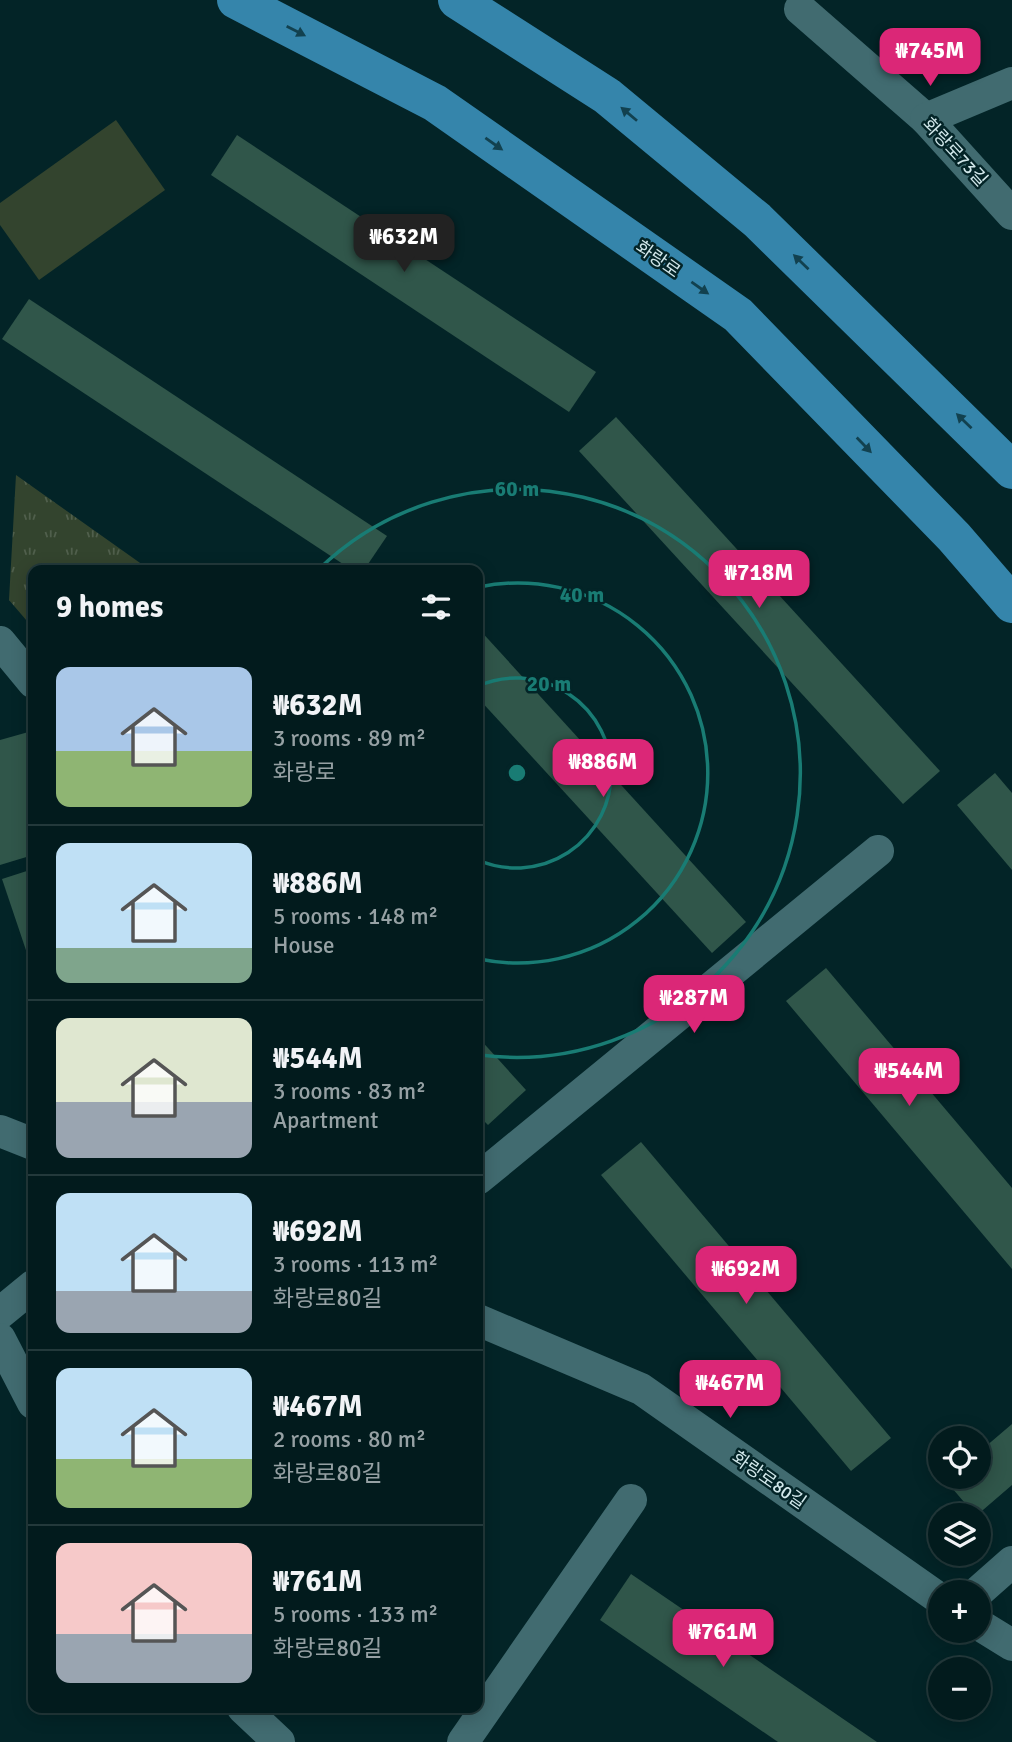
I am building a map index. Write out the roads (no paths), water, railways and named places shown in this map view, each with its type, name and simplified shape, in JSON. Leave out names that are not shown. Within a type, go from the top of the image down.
[{"type":"main road","name":"화랑로","points":[[236,0],[435,103],[738,315],[954,537],[1012,604]]},
{"type":"main road","points":[[457,0],[607,96],[757,220],[1012,470]]},
{"type":"street","name":"화랑로73길","points":[[800,9],[926,119],[1012,215]]},
{"type":"street","points":[[926,119],[1012,83]]},
{"type":"street","points":[[0,642],[28,676]]},
{"type":"street","points":[[483,1176],[877,851]]},
{"type":"street","points":[[0,1130],[28,1142]]},
{"type":"street","points":[[0,1313],[28,1290]]},
{"type":"street","name":"화랑로80길","points":[[483,1322],[641,1389],[928,1591]]},
{"type":"street","points":[[0,1339],[28,1393]]},
{"type":"street","points":[[463,1742],[631,1500]]},
{"type":"street","points":[[991,1581],[1012,1562]]},
{"type":"street","points":[[991,1632],[1012,1645]]},
{"type":"street","points":[[248,1713],[279,1742]]}]
